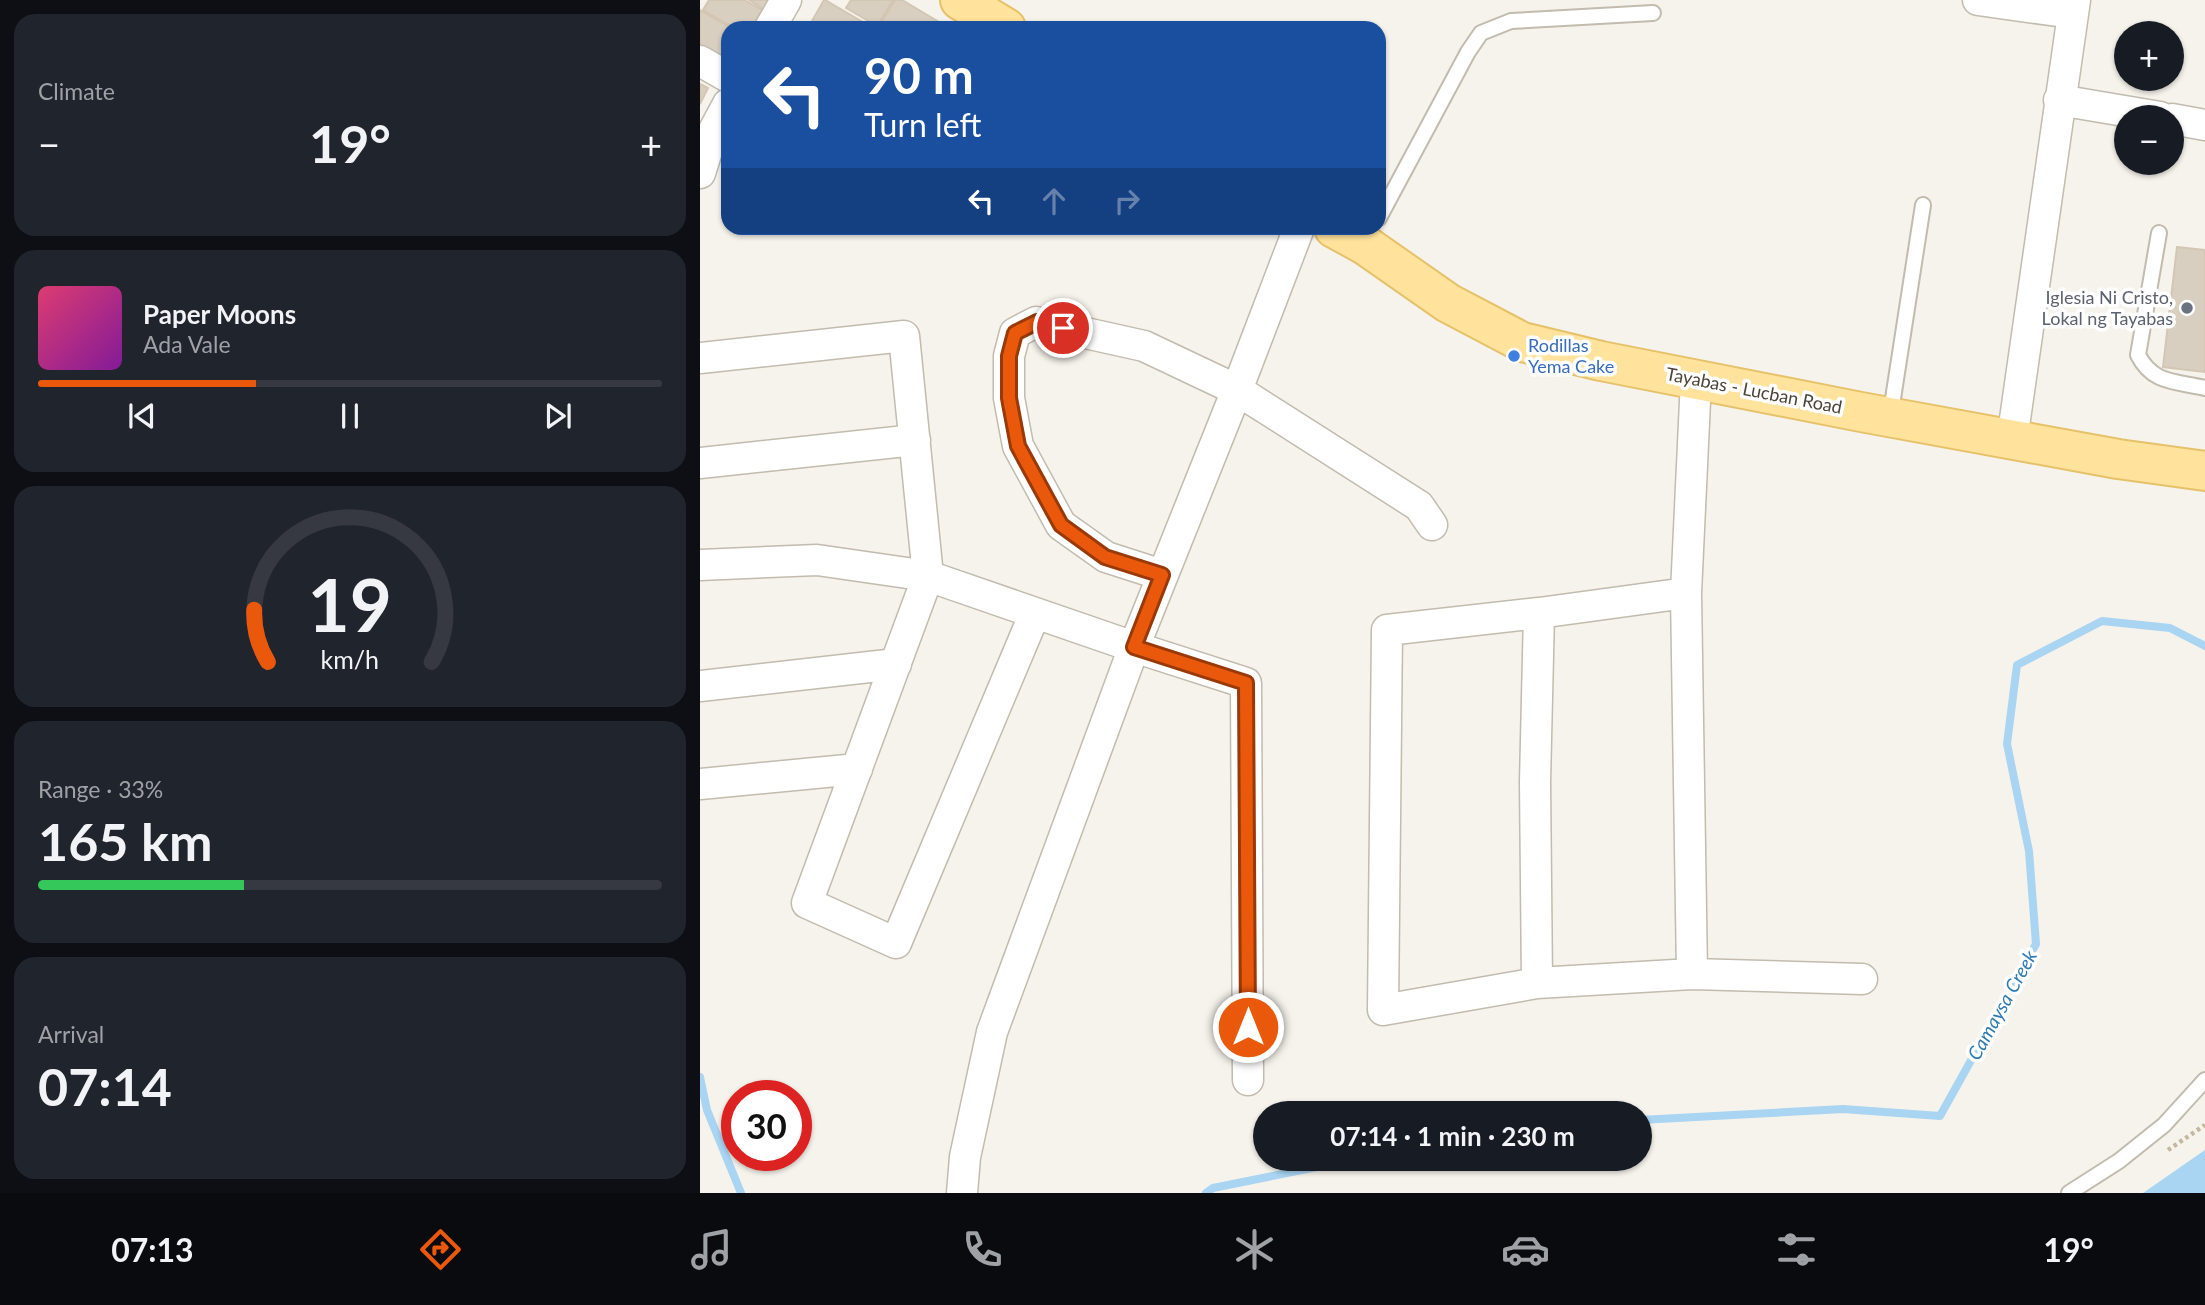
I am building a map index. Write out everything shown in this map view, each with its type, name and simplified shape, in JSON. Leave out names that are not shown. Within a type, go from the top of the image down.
[{"type":"main road","points":[[960,0],[994,21]]},
{"type":"main road","name":"Tayabas - Lucban Road","points":[[1369,235],[1448,303],[1522,342],[1890,418],[2205,471]]},
{"type":"street","points":[[774,21],[786,0]]},
{"type":"street","points":[[1978,0],[2073,6],[2012,440]]},
{"type":"street","points":[[700,61],[721,73]]},
{"type":"street","points":[[2059,100],[2114,109]]},
{"type":"street","points":[[700,173],[713,132],[721,117]]},
{"type":"street","points":[[2184,121],[2205,125]]},
{"type":"street","points":[[962,1193],[965,1157],[992,1032],[1134,647],[1296,235]]},
{"type":"street","points":[[1162,575],[1105,557],[1061,525],[1018,446],[1009,384],[1009,356],[1015,333],[1037,322],[1144,346],[1237,390],[1419,506],[1432,525]]},
{"type":"street","points":[[700,358],[904,336],[929,576],[807,903],[896,943],[1035,613]]},
{"type":"street","points":[[1692,974],[1686,593],[1696,380]]},
{"type":"street","points":[[700,463],[915,440]]},
{"type":"street","points":[[700,565],[817,560],[929,576],[1246,683],[1248,1080]]},
{"type":"street","points":[[1686,593],[1539,613],[1387,629],[1382,1010],[1537,984],[1692,974],[1862,979]]},
{"type":"street","points":[[1537,984],[1535,782],[1539,613]]},
{"type":"street","points":[[700,686],[896,664]]},
{"type":"street","points":[[700,783],[857,769]]},
{"type":"lane","points":[[1386,191],[1482,33],[1511,20],[1653,13]]},
{"type":"lane","points":[[1890,418],[1923,205]]},
{"type":"lane","points":[[2159,233],[2138,355],[2145,368],[2156,377],[2205,388]]},
{"type":"lane","points":[[2068,1193],[2119,1161],[2164,1125],[2205,1080]]},
{"type":"water","points":[[2205,1150],[2205,1193],[2143,1193]]},
{"type":"building","points":[[709,0],[744,0],[762,10],[755,21],[723,21],[703,10]]},
{"type":"building","points":[[749,0],[769,0],[764,9]]},
{"type":"building","points":[[825,0],[861,21],[812,21]]},
{"type":"building","points":[[851,0],[893,0],[880,21],[868,21],[846,8]]},
{"type":"building","points":[[895,0],[902,0],[937,21],[882,21]]},
{"type":"building","points":[[700,10],[721,22],[721,56],[700,44]]},
{"type":"building","points":[[700,84],[708,88],[700,104]]},
{"type":"building","name":"Iglesia Ni Cristo, Lokal ng Tayabas","points":[[2177,247],[2205,250],[2205,372],[2163,367]]},
{"type":"waterway","name":"Camaysa Creek","points":[[1652,1119],[1843,1109],[1940,1116],[2036,944],[2029,851],[2007,744],[2017,665],[2102,621],[2170,628],[2205,646]]},
{"type":"waterway","name":"Camaysa Creek","points":[[700,1077],[707,1110],[741,1193]]},
{"type":"waterway","name":"Camaysa Creek","points":[[1206,1193],[1213,1188],[1297,1171]]},
{"type":"place","name":"Iglesia Ni Cristo, Lokal ng Tayabas","points":[[2187,308]]},
{"type":"place","name":"Rodillas Yema Cake","points":[[1514,356]]},
{"type":"route","points":[[1063,328],[1037,322],[1015,333],[1009,356],[1009,398],[1018,446],[1061,525],[1105,557],[1162,575],[1134,647],[1246,683],[1248,1027]]}]
